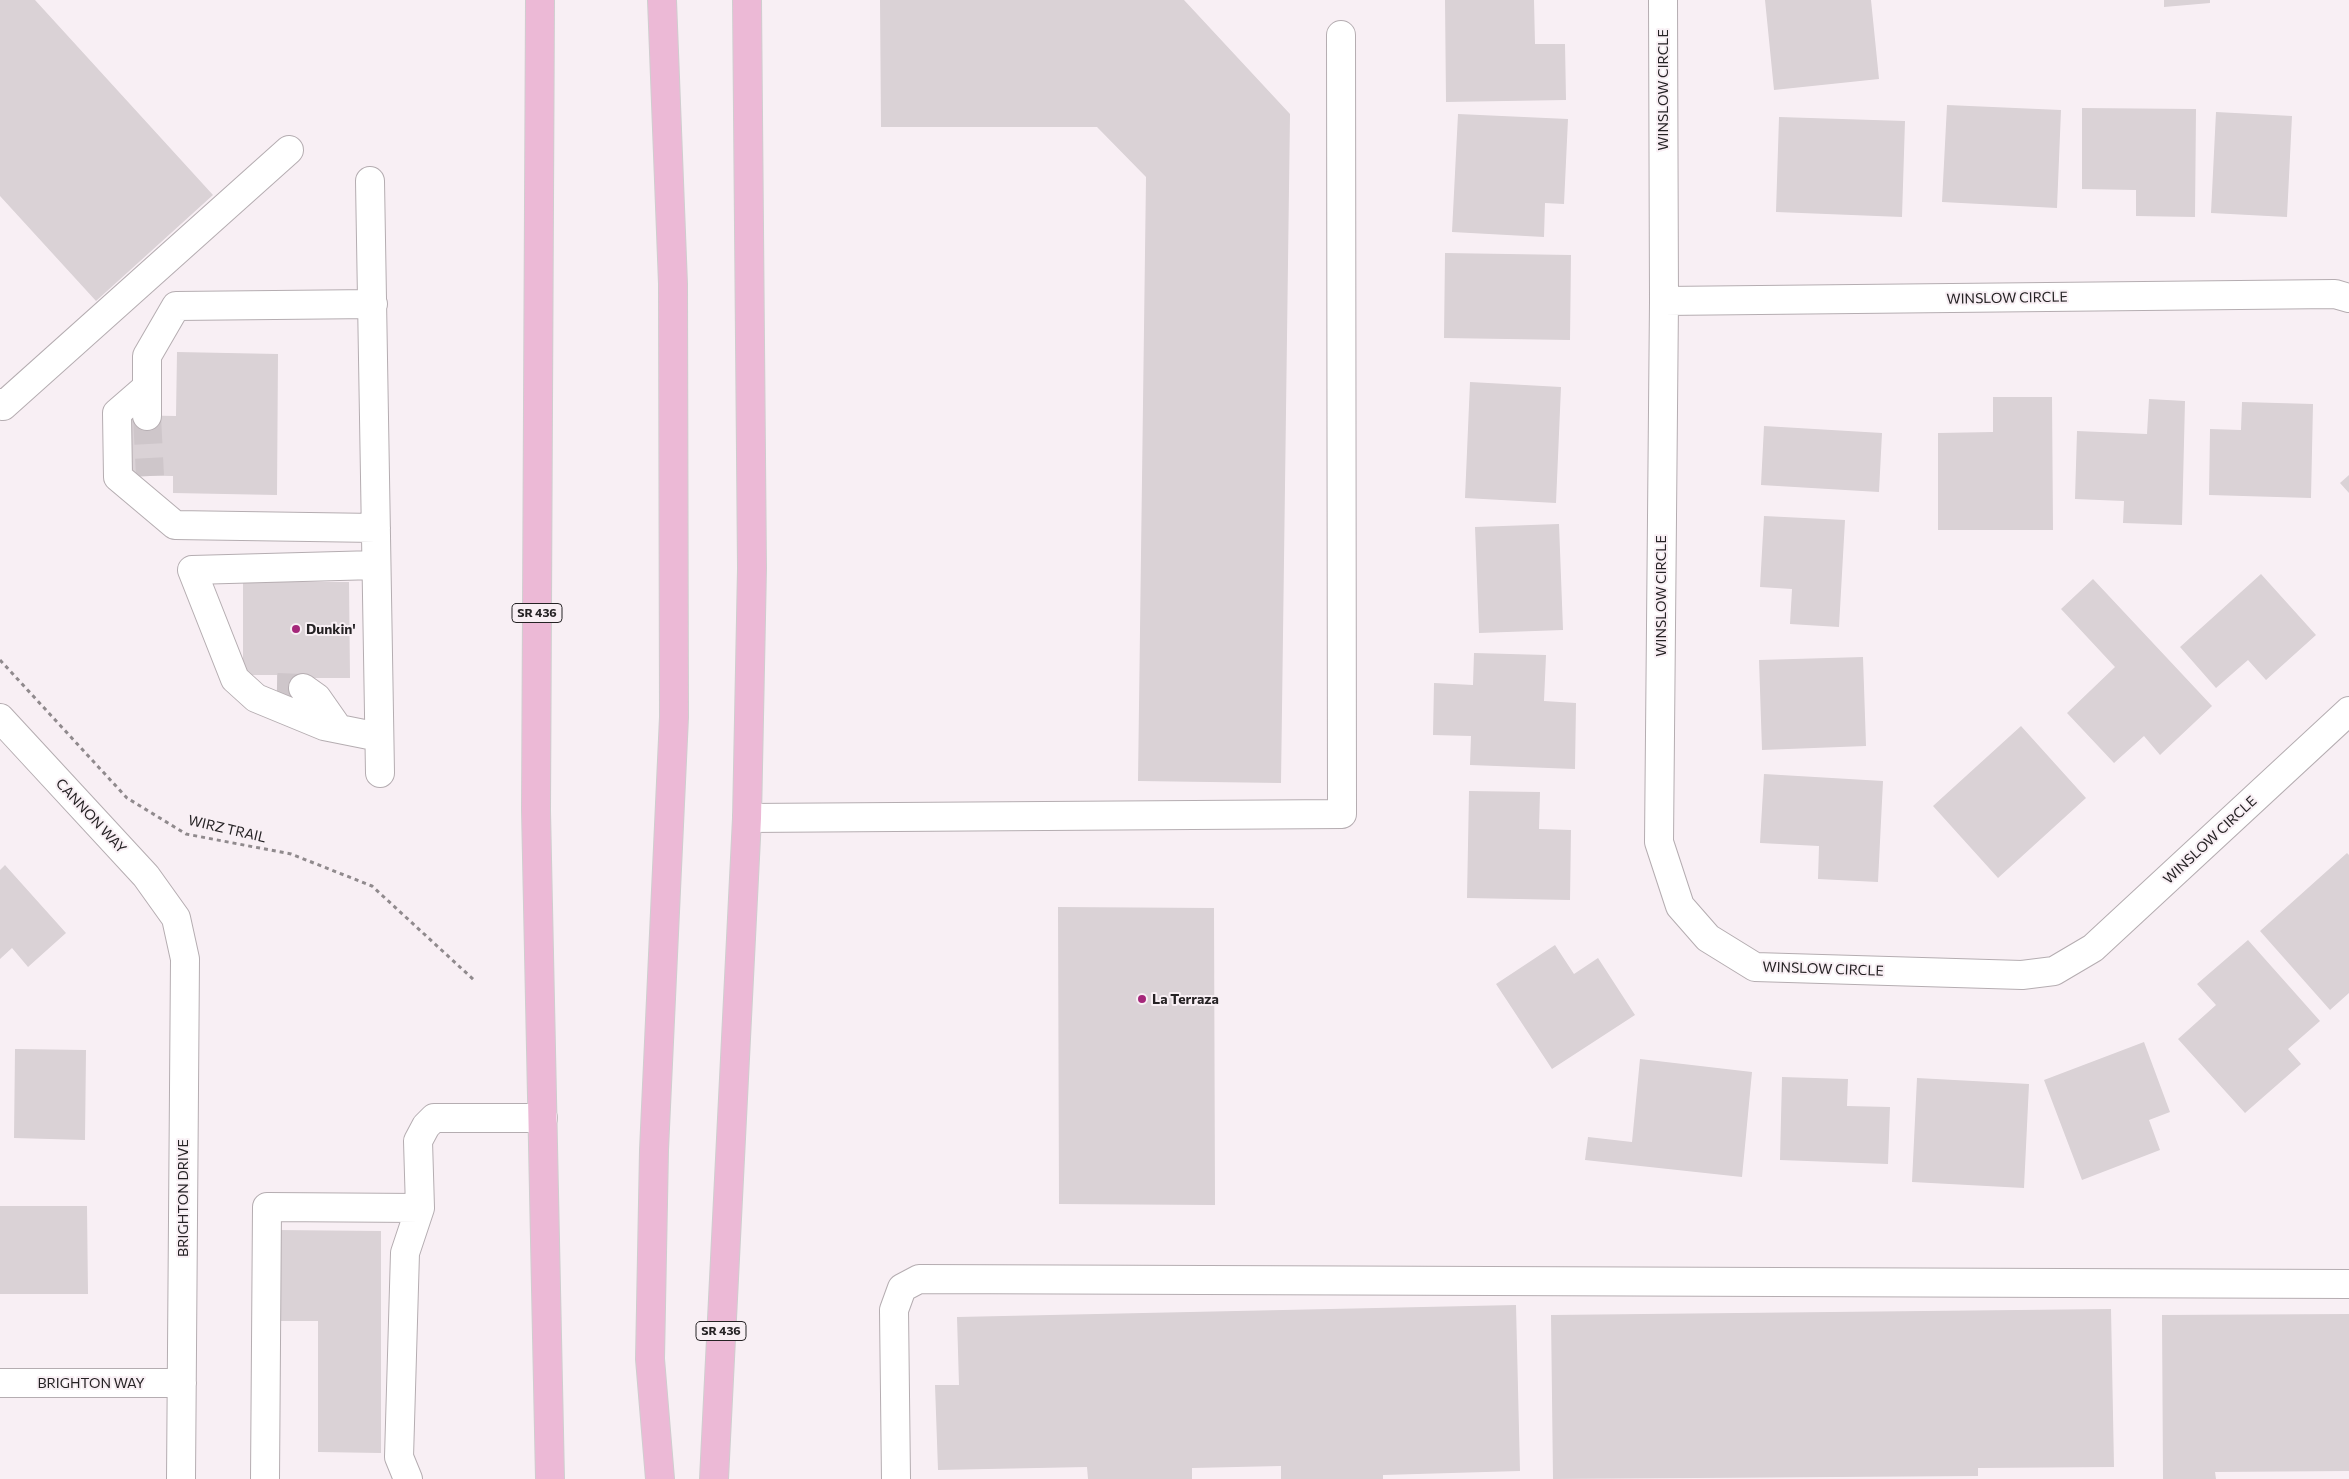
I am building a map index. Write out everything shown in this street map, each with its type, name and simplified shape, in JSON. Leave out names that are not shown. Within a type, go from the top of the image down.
[{"type":"main road","name":"SR 436","points":[[540,0],[536,810],[550,1479]]},
{"type":"main road","points":[[660,1479],[650,1359],[654,1150],[674,716],[674,284],[662,0]]},
{"type":"main road","name":"SR 436","points":[[714,1479],[747,818],[752,558],[747,0]]},
{"type":"street","name":"WINSLOW CIRCLE","points":[[1663,0],[1664,301],[1659,842],[1680,906],[1708,938],[1755,967],[2022,975],[2054,971],[2093,948],[2349,711]]},
{"type":"street","points":[[747,818],[1342,814],[1341,35]]},
{"type":"street","points":[[0,403],[3,406],[289,150]]},
{"type":"street","points":[[370,181],[380,773]]},
{"type":"street","points":[[145,279],[176,306],[372,304]]},
{"type":"street","name":"WINSLOW CIRCLE","points":[[1664,301],[2335,294],[2349,298]]},
{"type":"street","points":[[147,416],[147,356],[176,306]]},
{"type":"street","points":[[147,388],[117,413],[118,477],[149,505],[176,525],[376,528]]},
{"type":"street","points":[[149,505],[150,476]]},
{"type":"street","points":[[376,565],[192,570],[235,679],[256,698],[324,726],[379,737]]},
{"type":"street","points":[[235,679],[290,688],[317,698],[338,728]]},
{"type":"street","name":"CANNON WAY","points":[[0,718],[146,876],[176,918]]},
{"type":"street","name":"BRIGHTON DRIVE","points":[[176,918],[185,958],[181,1479]]},
{"type":"street","points":[[408,1479],[400,1457],[405,1253],[420,1208],[418,1141],[426,1126],[434,1118],[542,1118]]},
{"type":"street","points":[[265,1479],[267,1207],[420,1208]]},
{"type":"street","points":[[896,1479],[894,1310],[902,1288],[919,1279],[2349,1284]]},
{"type":"street","name":"BRIGHTON WAY","points":[[0,1383],[182,1383]]},
{"type":"path","name":"WIRZ TRAIL","points":[[0,660],[127,798],[186,834],[291,854],[372,886],[474,980]]},
{"type":"building","points":[[0,0],[35,0],[213,195],[96,301],[0,196]]},
{"type":"building","points":[[880,0],[1184,0],[1290,114],[1281,783],[1138,781],[1146,177],[1097,127],[881,127]]},
{"type":"building","points":[[1445,0],[1534,0],[1535,44],[1565,44],[1566,100],[1446,102]]},
{"type":"building","points":[[1765,0],[1871,0],[1879,79],[1774,90]]},
{"type":"building","points":[[2164,0],[2210,0],[2210,3],[2164,7]]},
{"type":"building","points":[[1947,105],[2061,110],[2057,208],[1942,202]]},
{"type":"building","points":[[2082,108],[2196,109],[2195,217],[2136,216],[2136,190],[2082,189]]},
{"type":"building","points":[[2216,112],[2292,116],[2287,217],[2211,213]]},
{"type":"building","points":[[1458,114],[1568,119],[1564,204],[1545,203],[1544,237],[1452,232]]},
{"type":"building","points":[[1779,117],[1905,121],[1902,217],[1776,212]]},
{"type":"building","points":[[1445,253],[1571,255],[1570,340],[1444,338]]},
{"type":"building","points":[[177,352],[278,354],[277,495],[173,493],[173,476],[124,475],[124,415],[176,416]]},
{"type":"building","points":[[1470,382],[1561,387],[1556,503],[1465,498]]},
{"type":"building","points":[[1993,397],[2052,397],[2053,530],[1938,530],[1938,433],[1993,432]]},
{"type":"building","points":[[2149,399],[2185,401],[2182,525],[2123,523],[2124,501],[2075,499],[2077,431],[2147,434]]},
{"type":"building","points":[[2242,402],[2313,404],[2311,498],[2209,495],[2210,429],[2241,430]]},
{"type":"building","points":[[1764,426],[1882,433],[1879,492],[1761,485]]},
{"type":"building","points":[[2349,475],[2349,493],[2340,483]]},
{"type":"building","points":[[1764,516],[1845,520],[1839,627],[1790,624],[1792,589],[1760,587]]},
{"type":"building","points":[[1559,524],[1563,630],[1479,633],[1475,527]]},
{"type":"building","points":[[2261,574],[2316,635],[2266,680],[2248,660],[2216,688],[2180,647]]},
{"type":"building","points":[[2093,579],[2212,706],[2160,755],[2144,736],[2114,763],[2067,713],[2115,667],[2061,609]]},
{"type":"building","name":"Dunkin'","points":[[243,582],[349,582],[350,678],[303,678],[303,699],[277,699],[277,675],[243,675]]},
{"type":"building","points":[[1474,653],[1546,655],[1544,701],[1576,703],[1575,769],[1470,765],[1471,736],[1433,735],[1434,683],[1473,685]]},
{"type":"building","points":[[1863,657],[1866,746],[1762,750],[1759,660]]},
{"type":"building","points":[[2021,726],[2086,798],[1998,878],[1933,806]]},
{"type":"building","points":[[1764,774],[1883,781],[1878,882],[1818,879],[1819,846],[1760,843]]},
{"type":"building","points":[[1469,791],[1540,792],[1539,829],[1571,830],[1570,900],[1467,898]]},
{"type":"building","points":[[2347,853],[2349,855],[2349,993],[2330,1010],[2260,931]]},
{"type":"building","points":[[5,865],[66,933],[28,967],[12,948],[0,959],[0,870]]},
{"type":"building","points":[[1058,907],[1214,908],[1215,1205],[1059,1204]]},
{"type":"building","points":[[2248,940],[2320,1021],[2288,1049],[2301,1064],[2245,1113],[2178,1039],[2216,1005],[2197,984]]},
{"type":"building","points":[[1555,945],[1574,974],[1598,958],[1635,1015],[1552,1069],[1496,984]]},
{"type":"building","points":[[2144,1042],[2170,1112],[2149,1120],[2160,1150],[2082,1180],[2044,1080]]},
{"type":"building","points":[[15,1049],[86,1050],[85,1140],[14,1138]]},
{"type":"building","points":[[1640,1059],[1752,1072],[1742,1177],[1585,1160],[1588,1137],[1632,1142]]},
{"type":"building","points":[[1782,1077],[1848,1079],[1847,1106],[1890,1107],[1888,1164],[1780,1160]]},
{"type":"building","points":[[1917,1078],[2029,1084],[2024,1188],[1912,1182]]},
{"type":"building","points":[[0,1206],[87,1206],[88,1294],[0,1294]]},
{"type":"building","points":[[276,1230],[381,1231],[381,1453],[318,1452],[318,1321],[276,1321]]},
{"type":"building","points":[[1516,1305],[1520,1471],[1383,1475],[1383,1479],[1281,1479],[1281,1466],[1192,1468],[1192,1479],[1088,1479],[1087,1467],[938,1470],[935,1385],[959,1385],[957,1317]]},
{"type":"building","points":[[2111,1309],[2114,1467],[1978,1468],[1978,1476],[1553,1479],[1551,1315]]},
{"type":"building","points":[[2349,1314],[2349,1471],[2215,1472],[2216,1479],[2163,1479],[2162,1315]]},
{"type":"tunnel","points":[[147,416],[150,476]]},
{"type":"tunnel","points":[[277,687],[303,688]]},
{"type":"place","name":"Dunkin'","points":[[296,629]]},
{"type":"place","name":"La Terraza","points":[[1142,999]]}]
